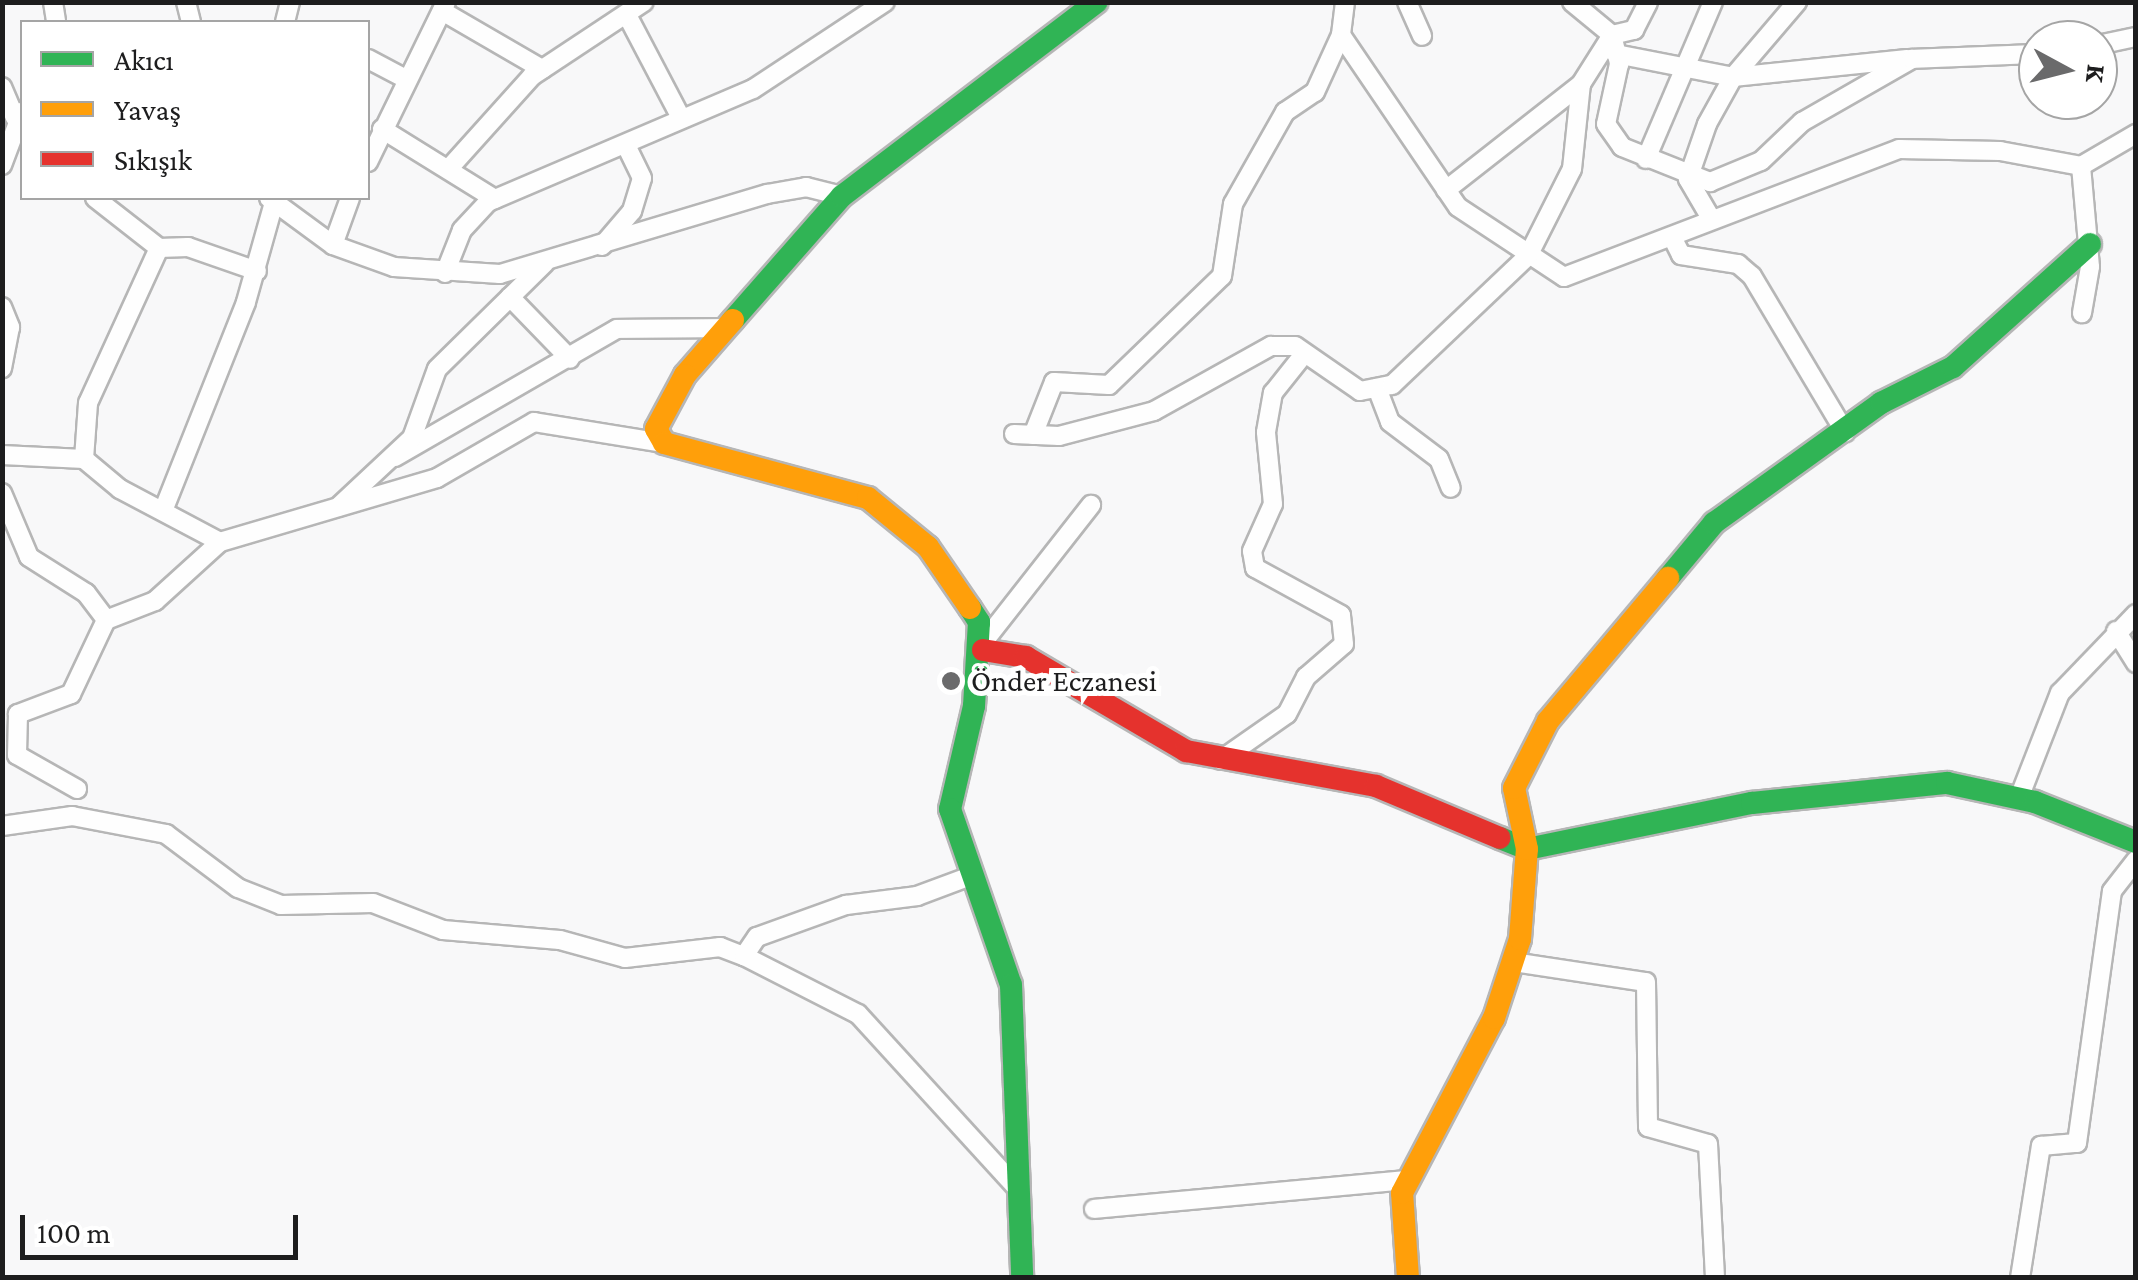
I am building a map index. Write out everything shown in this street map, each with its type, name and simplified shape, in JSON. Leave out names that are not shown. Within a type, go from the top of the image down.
[{"type":"street","points":[[452,165],[542,69],[644,2]]},
{"type":"street","points":[[445,273],[462,230],[494,199],[626,144],[680,116],[752,89],[885,2]]},
{"type":"street","points":[[664,443],[656,429],[666,402],[725,328],[842,196],[1097,2]]},
{"type":"street","points":[[1345,2],[1341,34],[1315,92],[1285,112],[1233,204],[1222,276],[1109,385],[1054,382],[1024,434],[1154,411],[1271,346],[1304,354],[1336,381],[1377,388],[1423,364],[1489,284],[1528,256],[1572,169],[1581,84]]},
{"type":"street","points":[[1407,2],[1422,36]]},
{"type":"street","points":[[1572,2],[1612,35],[1616,54],[1606,124],[1646,159],[1688,179],[1710,182],[1760,161],[1802,122],[1912,59]]},
{"type":"street","points":[[1446,190],[1581,84],[1612,35],[1634,30],[1648,2]]},
{"type":"street","points":[[1646,159],[1713,2]]},
{"type":"street","points":[[1688,179],[1733,76],[1796,2]]},
{"type":"street","points":[[370,157],[404,78],[444,7],[542,69]]},
{"type":"street","points":[[627,15],[680,116]]},
{"type":"street","points":[[1341,34],[1446,190],[1528,256],[1564,277],[1672,237],[1709,215],[1899,149],[2000,151],[2081,166],[2136,134]]},
{"type":"street","points":[[1616,54],[1733,76],[1912,59],[2018,55]]},
{"type":"street","points":[[370,59],[404,78]]},
{"type":"street","points":[[2,88],[18,114],[2,166]]},
{"type":"street","points":[[382,130],[452,165],[494,199]]},
{"type":"street","points":[[602,246],[632,212],[642,178],[626,144]]},
{"type":"street","points":[[2081,166],[2090,244],[2082,313]]},
{"type":"street","points":[[1688,179],[1709,215]]},
{"type":"street","points":[[165,506],[256,271],[271,202],[333,245],[445,273],[500,274],[767,194],[806,187],[842,196]]},
{"type":"street","points":[[99,200],[159,248],[188,248],[256,271]]},
{"type":"street","points":[[333,245],[349,200]]},
{"type":"street","points":[[1672,237],[1682,255],[1738,264],[1752,276],[1845,432]]},
{"type":"street","points":[[1408,1278],[1406,1180],[1494,1018],[1513,962],[1527,849],[1514,788],[1548,721],[1714,523],[1845,432],[1953,367],[2090,244]]},
{"type":"street","points":[[84,460],[88,402],[159,248]]},
{"type":"street","points":[[395,457],[426,414],[437,368],[548,260]]},
{"type":"street","points":[[510,298],[570,359]]},
{"type":"street","points":[[2,307],[2,368]]},
{"type":"street","points":[[330,514],[395,457],[617,329],[725,328]]},
{"type":"street","points":[[1220,760],[1287,714],[1306,677],[1344,644],[1342,614],[1255,568],[1252,551],[1273,504],[1266,432],[1273,393],[1304,354]]},
{"type":"street","points":[[1377,388],[1390,422],[1439,459],[1452,488]]},
{"type":"street","points":[[77,790],[16,756],[18,714],[72,694],[106,620],[155,601],[220,542],[330,514],[437,478],[534,422],[664,443],[868,498],[928,547],[979,622],[982,647],[950,809],[968,876],[1011,985],[1022,1278]]},
{"type":"street","points":[[2,455],[84,460],[120,490],[165,506],[220,542]]},
{"type":"street","points":[[2,493],[30,557],[86,593],[106,620]]},
{"type":"street","points":[[982,647],[1091,505]]},
{"type":"street","points":[[2019,798],[2060,693],[2136,614]]},
{"type":"street","points":[[2116,631],[2136,663]]},
{"type":"street","points":[[982,647],[1026,657],[1186,751],[1376,786],[1527,849],[1866,789],[1947,784],[2019,798],[2136,842]]},
{"type":"street","points":[[2,826],[72,816],[166,834],[238,888],[281,906],[372,903],[443,930],[560,940],[625,958],[720,947],[858,1014],[1017,1188]]},
{"type":"street","points":[[2020,1278],[2040,1146],[2077,1143],[2082,1126],[2112,890],[2136,860]]},
{"type":"street","points":[[744,956],[757,936],[828,911],[917,896],[968,876]]},
{"type":"street","points":[[1513,962],[1642,976],[1648,1126],[1708,1144],[1714,1278]]},
{"type":"street","points":[[1094,1209],[1406,1180]]},
{"type":"traffic: fast","points":[[733,320],[842,196],[1097,2]]},
{"type":"traffic: fast","points":[[1668,578],[1714,523],[1881,403],[1953,367],[2090,244]]},
{"type":"traffic: fast","points":[[970,608],[979,622],[974,706],[950,809],[1011,985],[1022,1278]]},
{"type":"traffic: fast","points":[[1500,838],[1527,849],[1752,803],[1947,783],[2035,802],[2136,842]]},
{"type":"traffic: slow","points":[[733,320],[685,375],[656,429],[664,443],[868,498],[928,547],[970,608]]},
{"type":"traffic: slow","points":[[1408,1278],[1402,1193],[1494,1018],[1520,939],[1527,849],[1514,788],[1548,721],[1668,578]]},
{"type":"traffic: jam","points":[[983,650],[1026,657],[1186,751],[1376,786],[1500,838]]},
{"type":"place","name":"Önder Eczanesi","points":[[951,681]]}]
